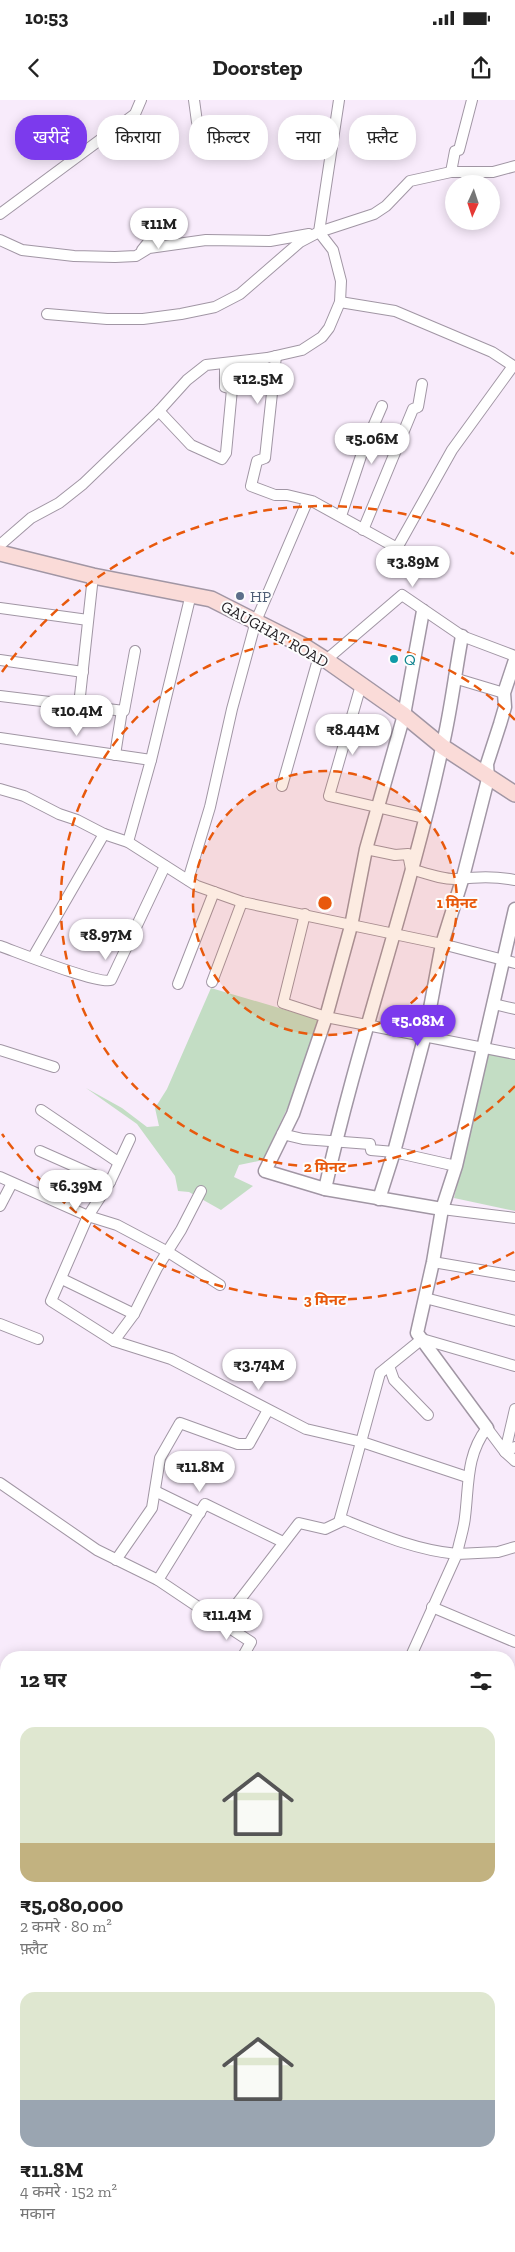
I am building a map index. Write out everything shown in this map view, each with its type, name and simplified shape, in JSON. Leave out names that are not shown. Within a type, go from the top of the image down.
[{"type":"main road","name":"GAUGHAT ROAD","points":[[0,553],[93,576],[210,599],[256,621],[322,658],[404,716],[443,747],[515,794]]},
{"type":"street","points":[[0,214],[135,114],[141,100]]},
{"type":"street","points":[[194,100],[196,115]]},
{"type":"street","points":[[159,411],[191,445],[222,459],[226,453],[232,389],[225,387],[225,365],[302,350],[322,337],[329,328],[340,302],[341,281],[333,250],[320,232],[339,100]]},
{"type":"street","points":[[451,172],[455,151],[459,150],[472,100]]},
{"type":"street","points":[[47,314],[107,319],[143,319],[215,307],[240,294],[300,242],[320,232],[374,214],[386,206],[410,181],[451,172],[494,172],[515,166]]},
{"type":"street","points":[[136,256],[162,225]]},
{"type":"street","points":[[0,240],[22,250],[74,256],[136,256],[150,248],[206,240],[270,241],[320,232]]},
{"type":"street","points":[[276,356],[265,458],[257,461],[251,486],[275,495],[287,495],[307,502],[312,501],[397,548],[452,450],[514,366],[492,352],[395,311],[340,302]]},
{"type":"street","points":[[0,545],[31,518],[59,503],[83,484],[159,411],[187,380],[206,365],[236,360],[240,362]]},
{"type":"street","points":[[363,530],[413,409],[418,406],[422,384]]},
{"type":"street","points":[[341,516],[382,406]]},
{"type":"street","points":[[188,880],[210,807],[232,709],[256,621],[307,502]]},
{"type":"street","points":[[79,705],[93,576]]},
{"type":"street","points":[[128,842],[152,760],[191,594]]},
{"type":"street","points":[[282,786],[322,658],[402,596],[462,636],[515,658],[504,693],[505,707],[487,764],[488,778],[463,877],[442,944],[425,1035],[394,1152],[379,1198]]},
{"type":"street","points":[[0,608],[88,620]]},
{"type":"street","points":[[423,611],[404,716],[366,849],[351,926],[326,1017],[293,1114],[266,1171],[325,1189],[442,1209],[515,1218]]},
{"type":"street","points":[[325,1189],[336,1141],[370,1024],[392,934],[443,747],[462,636]]},
{"type":"street","points":[[115,755],[122,710],[124,710],[135,651]]},
{"type":"street","points":[[0,660],[83,672]]},
{"type":"street","points":[[454,678],[504,693]]},
{"type":"street","points":[[361,685],[329,796],[424,818]]},
{"type":"street","points":[[0,696],[122,710]]},
{"type":"street","points":[[0,738],[152,760]]},
{"type":"street","points":[[0,789],[24,796],[58,814],[128,842],[197,886],[242,902],[442,944],[509,961]]},
{"type":"street","points":[[33,957],[104,834]]},
{"type":"street","points":[[366,849],[395,854],[408,854],[411,869]]},
{"type":"street","points":[[0,946],[86,977],[104,981],[111,980],[165,866]]},
{"type":"street","points":[[411,869],[458,879],[463,877],[481,878],[491,876],[515,880]]},
{"type":"street","points":[[178,984],[214,892]]},
{"type":"street","points":[[212,982],[242,902]]},
{"type":"street","points":[[515,910],[509,961],[494,1004],[456,1166],[442,1209],[433,1262],[417,1333],[487,1428],[510,1449],[515,1461]]},
{"type":"street","points":[[305,914],[282,1003],[326,1017],[370,1024],[515,1054]]},
{"type":"street","points":[[494,1004],[515,1009]]},
{"type":"street","points":[[0,1050],[54,1067]]},
{"type":"street","points":[[40,1110],[118,1162]]},
{"type":"street","points":[[282,1134],[303,1139],[370,1144],[371,1150],[394,1152],[456,1166]]},
{"type":"street","points":[[130,1139],[110,1182],[88,1216],[62,1280],[51,1301],[114,1341],[171,1360],[306,1429],[362,1442],[467,1477]]},
{"type":"street","points":[[40,1151],[110,1182]]},
{"type":"street","points":[[0,1177],[88,1216],[117,1225],[168,1252],[220,1285]]},
{"type":"street","points":[[0,1206],[12,1183]]},
{"type":"street","points":[[114,1341],[134,1314],[201,1192]]},
{"type":"street","points":[[433,1262],[515,1276]]},
{"type":"street","points":[[62,1280],[134,1314]]},
{"type":"street","points":[[425,1298],[515,1321]]},
{"type":"street","points":[[0,1324],[38,1339]]},
{"type":"street","points":[[422,1339],[515,1366]]},
{"type":"street","points":[[339,1522],[380,1373],[422,1339]]},
{"type":"street","points":[[389,1366],[394,1380],[428,1416]]},
{"type":"street","points":[[510,1449],[515,1409]]},
{"type":"street","points":[[116,1560],[152,1508],[160,1458],[180,1423],[238,1444],[249,1444],[268,1410]]},
{"type":"street","points":[[413,1651],[457,1554],[465,1517],[467,1477],[476,1445],[487,1428]]},
{"type":"street","points":[[0,1483],[97,1550],[158,1580],[251,1642],[246,1651]]},
{"type":"street","points":[[155,1491],[200,1513]]},
{"type":"street","points":[[158,1580],[205,1504],[283,1542]]},
{"type":"street","points":[[222,1623],[299,1523],[325,1528],[344,1520],[395,1541],[430,1551],[457,1554],[498,1552],[515,1547]]},
{"type":"street","points":[[432,1607],[515,1642]]},
{"type":"green space","points":[[211,988],[320,1020],[300,1081],[263,1160],[239,1165],[234,1177],[253,1186],[221,1210],[189,1192],[178,1191],[175,1176],[137,1124],[86,1088],[122,1108],[147,1127],[159,1126],[155,1108],[167,1089]]},
{"type":"green space","points":[[487,1054],[515,1058],[515,1211],[454,1198]]},
{"type":"place","name":"HP","points":[[240,596]]},
{"type":"place","name":"Q","points":[[394,659]]}]
